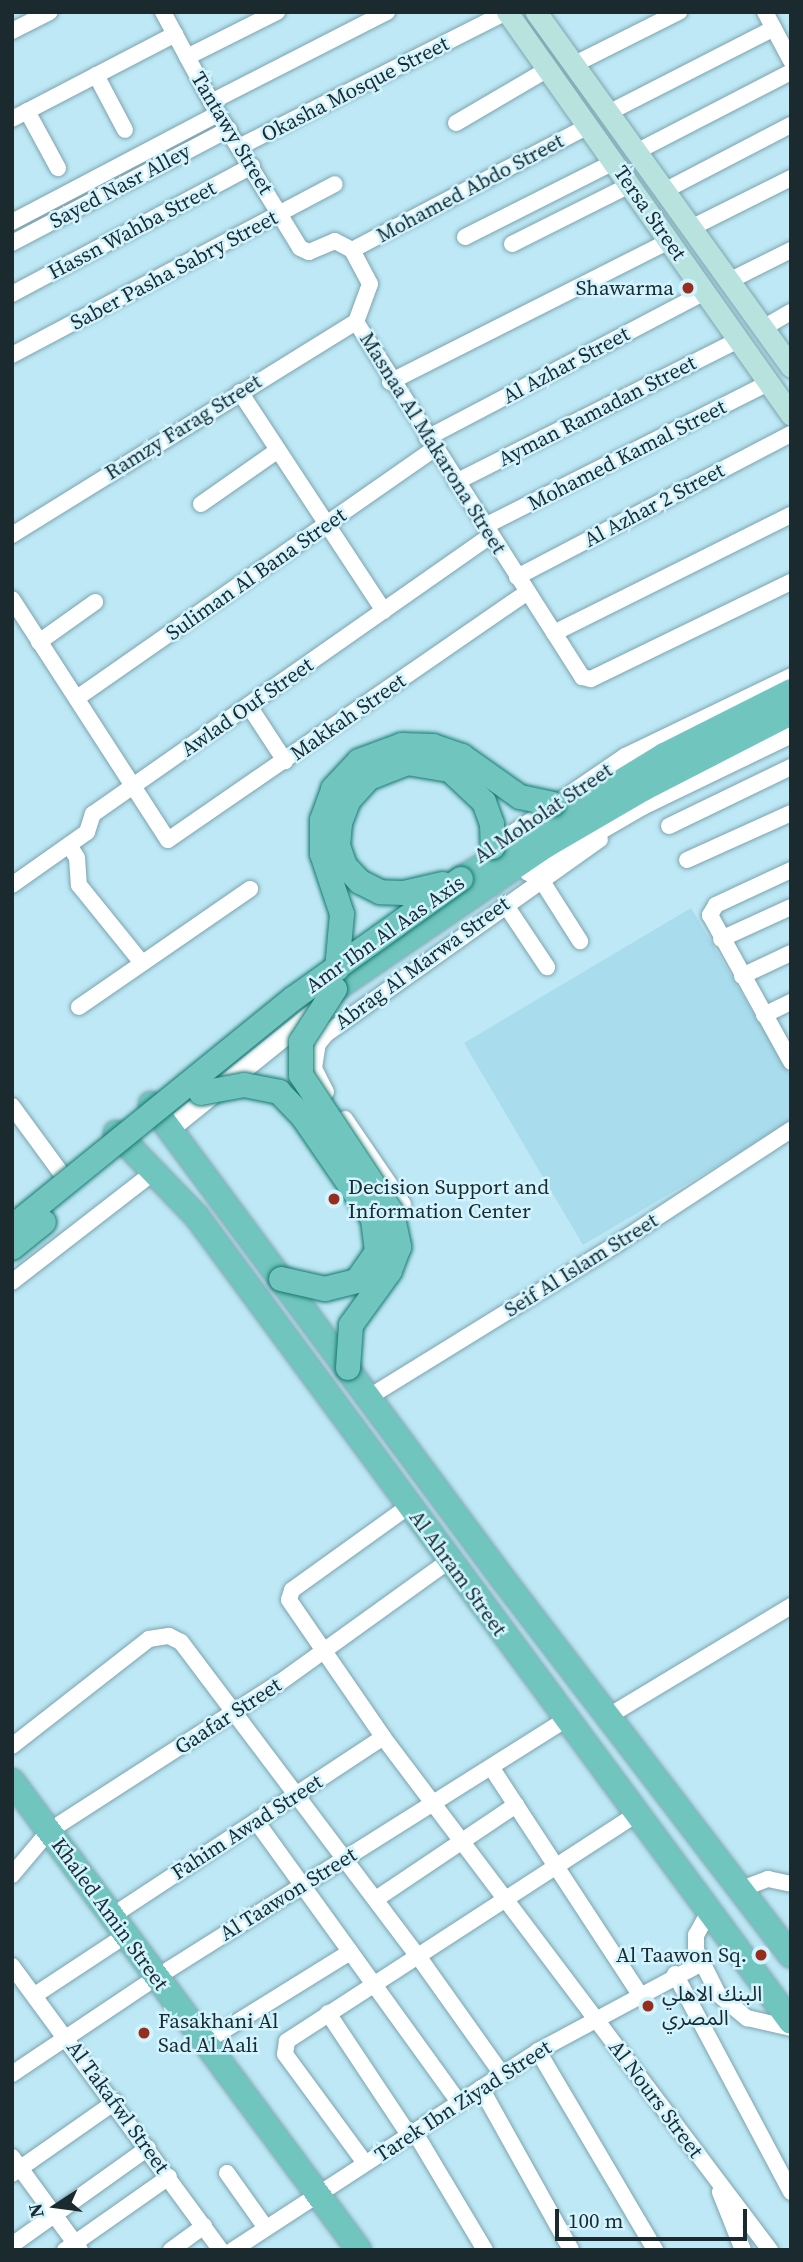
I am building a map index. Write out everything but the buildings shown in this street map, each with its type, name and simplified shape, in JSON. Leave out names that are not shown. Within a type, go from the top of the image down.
[{"type":"main road","name":"Tersa Street","points":[[507,12],[791,415]]},
{"type":"main road","name":"Tersa Street","points":[[541,14],[573,65],[791,367]]},
{"type":"main road","name":"Amr Ibn Al Aas Axis","points":[[12,1248],[336,979],[461,879],[600,791],[791,691]]},
{"type":"main road","name":"Amr Ibn Al Aas Axis","points":[[12,1227],[293,998],[336,979],[547,845],[672,773],[791,713]]},
{"type":"main road","points":[[348,1368],[351,1325],[390,1271],[398,1247],[392,1213],[301,1075],[301,1042],[336,979],[342,914],[323,854],[322,820],[333,789],[359,761],[402,745],[433,746],[462,756],[520,797],[553,804]]},
{"type":"main road","points":[[461,879],[391,894],[360,882],[345,866],[338,846],[340,823],[349,800],[369,778],[387,768],[418,762],[440,766],[461,776],[484,802],[492,824],[494,847]]},
{"type":"main road","points":[[201,1093],[244,1085],[279,1092],[303,1117],[373,1219],[377,1252],[357,1281],[325,1289],[281,1279]]},
{"type":"main road","name":"Al Ahram Street","points":[[151,1104],[607,1717],[791,1956]]},
{"type":"main road","name":"Al Ahram Street","points":[[116,1133],[197,1217],[791,2022]]},
{"type":"main road","name":"Khaled Amin Street","points":[[12,1781],[359,2250]]},
{"type":"main road","points":[[679,1871],[701,1865],[709,1850]]},
{"type":"main road","points":[[710,1910],[739,1890]]},
{"type":"street","points":[[58,168],[20,115],[96,75],[183,12]]},
{"type":"street","points":[[187,57],[277,12]]},
{"type":"street","points":[[12,222],[387,12]]},
{"type":"street","name":"Okasha Mosque Street","points":[[241,146],[507,12]]},
{"type":"street","points":[[573,65],[679,12]]},
{"type":"street","points":[[765,12],[774,28],[787,42],[791,61]]},
{"type":"street","points":[[12,31],[40,15]]},
{"type":"street","name":"Tantawy Street","points":[[168,22],[215,108],[304,251],[335,241],[352,250]]},
{"type":"street","points":[[608,113],[774,28]]},
{"type":"street","points":[[456,123],[548,69]]},
{"type":"street","points":[[636,152],[791,72]]},
{"type":"street","points":[[96,75],[125,130]]},
{"type":"street","points":[[664,191],[791,125]]},
{"type":"street","name":"Mohamed Abdo Street","points":[[352,250],[588,126]]},
{"type":"street","name":"Sayed Nasr Alley","points":[[12,243],[229,129]]},
{"type":"street","points":[[465,237],[614,162]]},
{"type":"street","name":"Hassn Wahba Street","points":[[12,294],[252,166]]},
{"type":"street","points":[[691,228],[791,178]]},
{"type":"street","name":"Saber Pasha Sabry Street","points":[[12,355],[335,184]]},
{"type":"street","points":[[512,244],[630,185]]},
{"type":"street","points":[[390,382],[669,241]]},
{"type":"street","name":"Masnaa Al Makarona Street","points":[[352,250],[370,284],[356,322],[390,382],[582,677],[591,679],[791,582]]},
{"type":"street","points":[[729,281],[791,250]]},
{"type":"street","name":"Al Azhar Street","points":[[431,443],[705,292]]},
{"type":"street","points":[[763,328],[791,312]]},
{"type":"street","name":"Ramzy Farag Street","points":[[12,535],[356,322]]},
{"type":"street","name":"Ayman Ramadan Street","points":[[456,482],[738,340]]},
{"type":"street","name":"Mohamed Kamal Street","points":[[488,531],[768,383]]},
{"type":"street","points":[[240,392],[384,611]]},
{"type":"street","name":"Al Azhar 2 Street","points":[[517,577],[791,434]]},
{"type":"street","name":"Suliman Al Bana Street","points":[[77,698],[328,523],[431,443]]},
{"type":"street","points":[[201,504],[278,450]]},
{"type":"street","points":[[554,633],[791,515]]},
{"type":"street","name":"Awlad Ouf Street","points":[[12,885],[86,832],[93,814],[384,611],[488,531]]},
{"type":"street","name":"Makkah Street","points":[[133,786],[168,840],[528,592]]},
{"type":"street","points":[[12,599],[133,786]]},
{"type":"street","points":[[39,642],[95,603]]},
{"type":"street","name":"Al Moholat Street","points":[[116,1133],[290,989],[553,804],[625,758],[791,677]]},
{"type":"street","points":[[249,706],[285,761]]},
{"type":"street","name":"Al Moholat Street","points":[[170,1128],[317,1010],[434,928],[649,802],[791,733]]},
{"type":"street","points":[[669,826],[791,767]]},
{"type":"street","name":"Abrag Al Marwa Street","points":[[403,1204],[317,1080],[314,1055],[318,1044],[333,1027],[649,802]]},
{"type":"street","points":[[687,860],[791,813]]},
{"type":"street","points":[[69,845],[78,862],[79,885],[142,963]]},
{"type":"street","points":[[789,1054],[710,919],[713,908],[791,870]]},
{"type":"street","points":[[540,878],[580,940]]},
{"type":"street","points":[[79,1007],[250,889]]},
{"type":"street","points":[[505,904],[547,967]]},
{"type":"street","points":[[721,939],[791,907]]},
{"type":"street","points":[[742,976],[791,953]]},
{"type":"street","points":[[764,1015],[791,1002]]},
{"type":"street","points":[[12,1106],[64,1177]]},
{"type":"street","name":"Seif Al Islam Street","points":[[369,1397],[618,1243],[791,1130]]},
{"type":"street","points":[[12,1218],[116,1133]]},
{"type":"street","points":[[12,1282],[155,1171]]},
{"type":"street","name":"Al Nours Street","points":[[409,1506],[290,1592],[292,1605],[383,1737],[770,2250]]},
{"type":"street","name":"Gaafar Street","points":[[12,1875],[49,1831],[324,1652],[449,1561]]},
{"type":"street","points":[[607,1717],[791,1606]]},
{"type":"street","points":[[12,1746],[157,1637],[181,1642],[376,1899],[502,2074]]},
{"type":"street","name":"Al Taawon Street","points":[[12,2074],[302,1885],[568,1719]]},
{"type":"street","name":"Fahim Awad Street","points":[[35,1995],[119,1926],[256,1821],[383,1737]]},
{"type":"street","points":[[491,1767],[639,1993]]},
{"type":"street","points":[[376,1899],[516,1805]]},
{"type":"street","points":[[365,2163],[284,2051],[287,2041],[638,1813]]},
{"type":"street","points":[[256,1821],[459,2102]]},
{"type":"street","points":[[739,1890],[768,1879],[791,1884]]},
{"type":"street","points":[[710,1910],[696,1935],[700,1964],[731,2007],[764,2024],[791,2028]]},
{"type":"street","points":[[205,2042],[350,1952]]},
{"type":"street","name":"Tarek Ibn Ziyad Street","points":[[233,2250],[538,2051],[639,1993],[700,1964]]},
{"type":"street","name":"Al Takafwl Street","points":[[12,1966],[115,2102],[221,2250]]},
{"type":"street","points":[[675,1974],[791,2192]]},
{"type":"street","points":[[328,2013],[411,2133],[485,2250]]},
{"type":"street","points":[[538,2051],[655,2250]]},
{"type":"street","points":[[481,2088],[572,2250]]},
{"type":"street","points":[[115,2102],[15,2166],[55,2216],[73,2247],[169,2177]]},
{"type":"street","points":[[12,2245],[148,2148]]},
{"type":"street","points":[[227,2173],[266,2228]]},
{"type":"street","name":"Al Nours Street","points":[[717,2180],[743,2250]]},
{"type":"street","points":[[171,2250],[204,2226]]},
{"type":"shaded area","points":[[691,908],[791,1077],[791,1122],[583,1245],[464,1043]]},
{"type":"place","name":"Shawarma","points":[[688,288]]},
{"type":"place","name":"Decision Support and Information Center","points":[[334,1199]]},
{"type":"place","name":"Al Taawon Sq.","points":[[761,1955]]},
{"type":"place","name":"البنك الاهلي المصري","points":[[648,2006]]},
{"type":"place","name":"Fasakhani Al Sad Al Aali","points":[[144,2033]]}]
